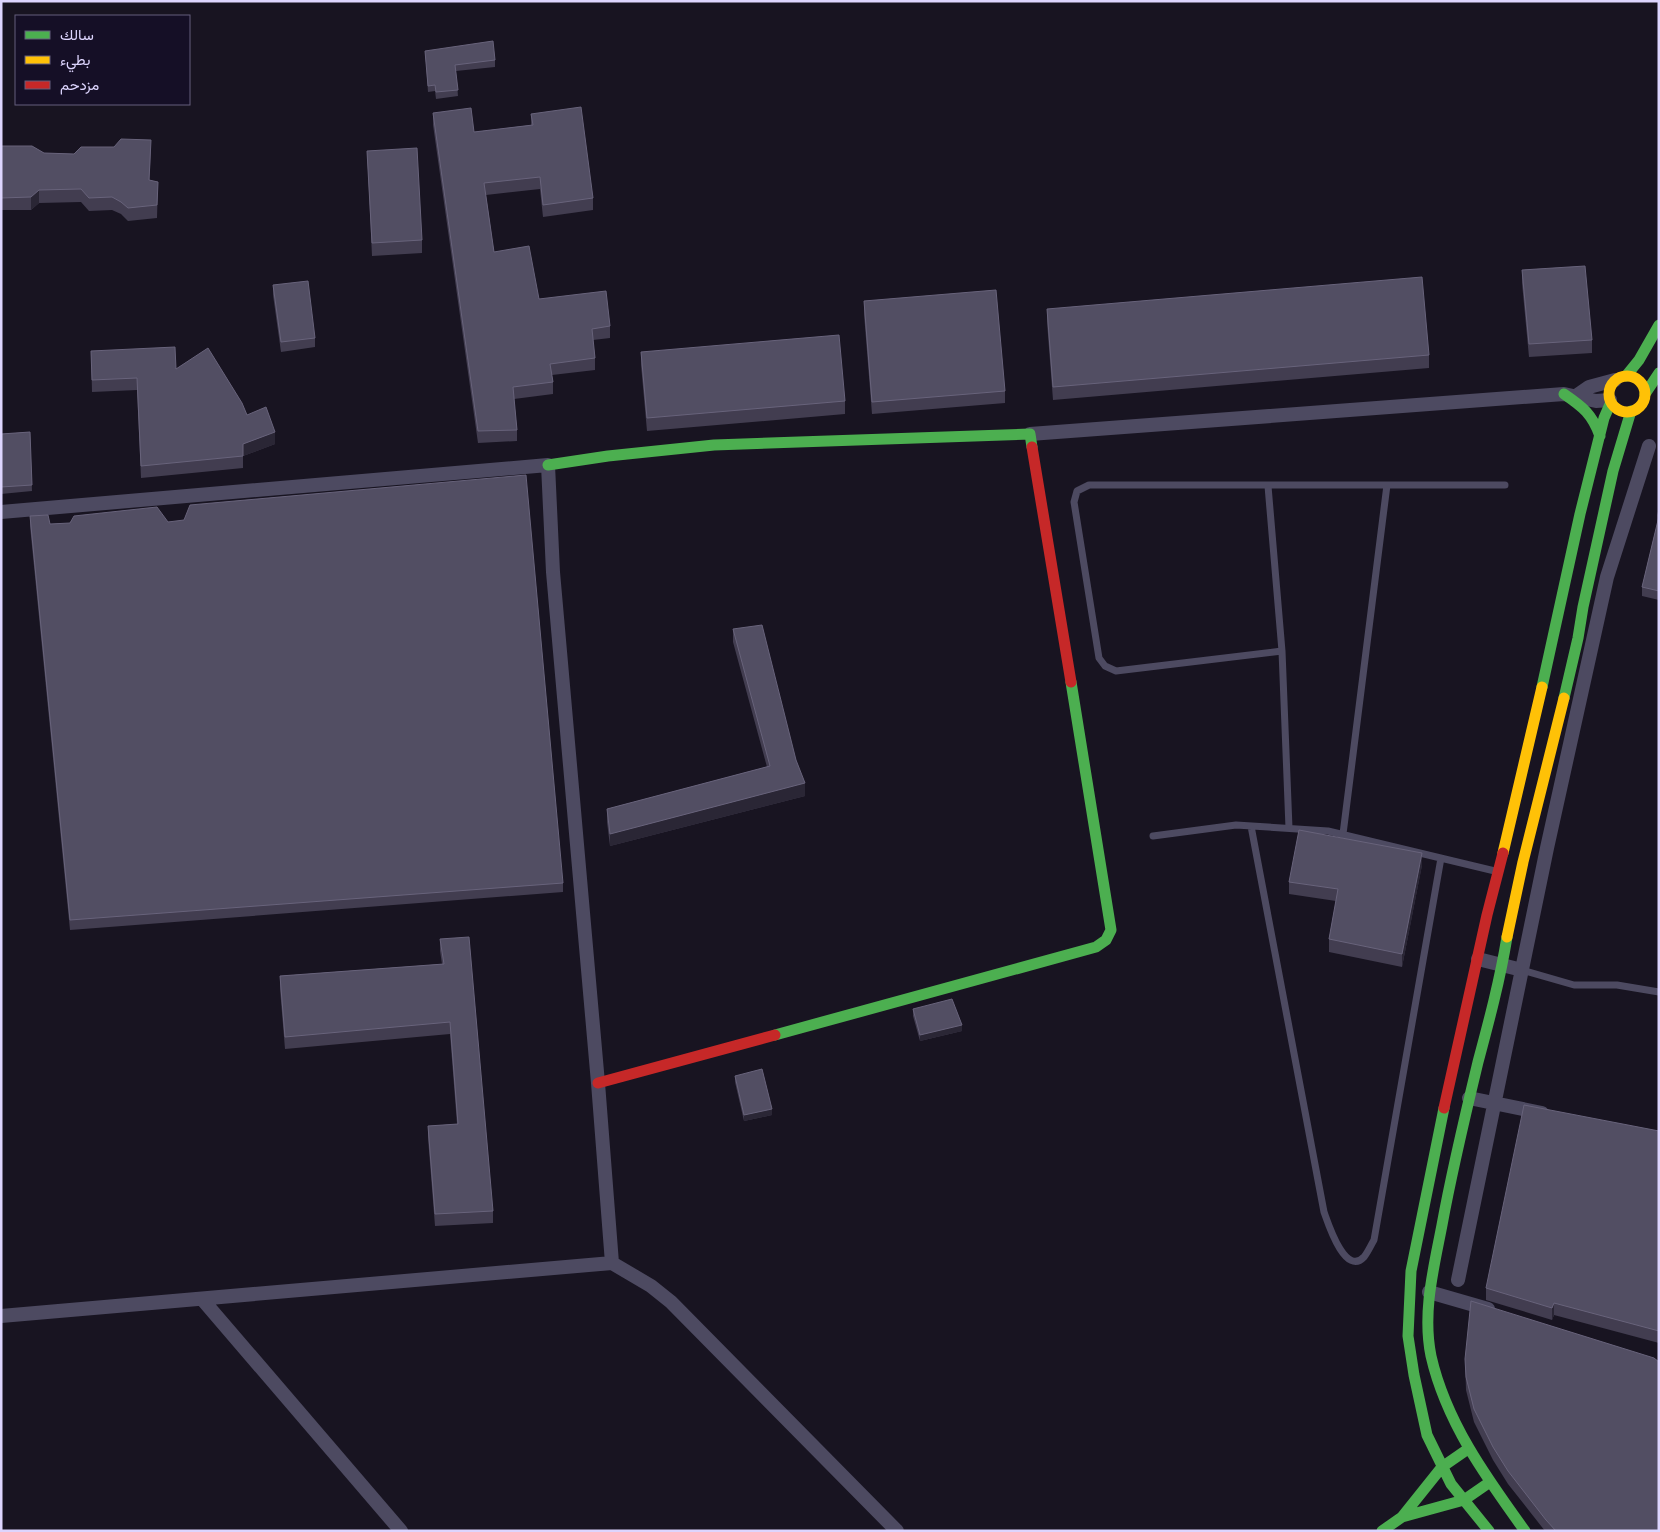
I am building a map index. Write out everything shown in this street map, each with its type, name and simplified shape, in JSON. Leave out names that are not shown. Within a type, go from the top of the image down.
[{"type":"street","points":[[1489,1531],[1451,1484],[1427,1435],[1408,1336],[1411,1271],[1455,1055],[1487,915],[1507,840],[1580,514],[1610,401],[1609,389],[1639,360],[1659,325]]},
{"type":"street","points":[[1570,395],[1596,401],[1610,401],[1620,410],[1631,411],[1641,405],[1645,394],[1659,373]]},
{"type":"street","points":[[1,512],[548,465],[608,456],[714,445],[1030,434],[1570,395],[1620,378],[1637,379],[1644,388],[1645,394]]},
{"type":"street","points":[[1570,395],[1591,414],[1600,436]]},
{"type":"street","points":[[1525,1531],[1468,1448],[1448,1408],[1433,1361],[1428,1321],[1429,1292],[1448,1190],[1469,1098],[1578,638],[1590,573],[1613,471],[1631,411]]},
{"type":"street","points":[[598,1082],[1096,947],[1110,937],[1110,920],[1030,434]]},
{"type":"street","points":[[1458,1280],[1547,848],[1607,577],[1649,446]]},
{"type":"street","points":[[548,465],[553,572],[612,1263]]},
{"type":"street","points":[[1590,573],[1607,577]]},
{"type":"street","points":[[1561,602],[1583,607]]},
{"type":"street","points":[[1507,840],[1547,848]]},
{"type":"street","points":[[1478,960],[1522,970]]},
{"type":"street","points":[[1469,1098],[1552,1114]]},
{"type":"street","points":[[1,1316],[612,1263],[651,1286],[676,1307],[897,1531]]},
{"type":"street","points":[[1429,1292],[1500,1312]]},
{"type":"street","points":[[202,1299],[401,1531]]},
{"type":"street","points":[[1382,1531],[1402,1517],[1442,1467],[1468,1448]]},
{"type":"street","points":[[1402,1517],[1464,1500],[1490,1482]]},
{"type":"lane","points":[[1282,651],[1116,671],[1105,666],[1099,658],[1074,502],[1077,491],[1089,484],[1268,486],[1505,485]]},
{"type":"lane","points":[[1343,834],[1387,485]]},
{"type":"lane","points":[[1268,486],[1282,651],[1289,828]]},
{"type":"lane","points":[[1153,836],[1236,825],[1328,831],[1499,872]]},
{"type":"lane","points":[[1251,826],[1324,1212],[1339,1248],[1348,1259],[1356,1261],[1364,1258],[1374,1240],[1441,858]]},
{"type":"lane","points":[[1522,970],[1574,985],[1618,984],[1659,992]]},
{"type":"building","points":[[493,41],[495,60],[455,65],[458,90],[436,92],[435,85],[428,86],[425,51]]},
{"type":"building","points":[[581,107],[593,198],[543,205],[540,177],[484,183],[494,252],[529,246],[539,299],[606,291],[610,326],[592,329],[595,358],[550,364],[553,382],[513,387],[517,430],[478,431],[433,113],[471,108],[474,132],[533,125],[531,114]]},
{"type":"building","points":[[121,139],[151,140],[149,180],[158,182],[157,205],[128,208],[112,197],[89,198],[81,189],[39,190],[31,197],[1,198],[1,146],[32,146],[44,153],[74,154],[81,147],[114,147]]},
{"type":"building","points":[[417,148],[422,240],[372,243],[367,151]]},
{"type":"building","points":[[1585,266],[1592,340],[1529,344],[1522,270]]},
{"type":"building","points":[[1422,277],[1429,355],[1053,387],[1047,309]]},
{"type":"building","points":[[308,281],[315,338],[281,342],[273,285]]},
{"type":"building","points":[[996,290],[1005,391],[872,402],[864,301]]},
{"type":"building","points":[[839,335],[845,401],[647,418],[641,352]]},
{"type":"building","points":[[175,347],[176,369],[208,348],[242,403],[247,415],[266,407],[275,432],[243,444],[243,456],[141,466],[137,378],[92,380],[91,351]]},
{"type":"building","points":[[30,432],[32,485],[1,487],[1,434]]},
{"type":"building","points":[[526,475],[563,883],[70,920],[30,516],[48,515],[50,524],[70,523],[74,516],[157,507],[168,522],[184,520],[190,505]]},
{"type":"building","points":[[1659,516],[1659,591],[1642,587]]},
{"type":"building","points":[[762,625],[796,760],[805,783],[610,834],[607,809],[770,766],[733,629]]},
{"type":"building","points":[[1299,830],[1422,853],[1402,954],[1329,939],[1338,889],[1289,882]]},
{"type":"building","points":[[469,937],[493,1211],[435,1214],[428,1126],[458,1124],[450,1022],[285,1037],[280,976],[444,964],[440,939]]},
{"type":"building","points":[[952,999],[962,1025],[920,1035],[913,1009]]},
{"type":"building","points":[[762,1069],[772,1109],[744,1115],[735,1076]]},
{"type":"building","points":[[1524,1105],[1659,1131],[1659,1331],[1554,1303],[1552,1308],[1486,1288]]},
{"type":"building","points":[[1471,1301],[1654,1358],[1659,1362],[1659,1531],[1556,1531],[1546,1520],[1508,1471],[1493,1447],[1474,1409],[1466,1377],[1465,1359]]},
{"type":"traffic: fast","points":[[1626,376],[1639,360],[1659,325]]},
{"type":"traffic: fast","points":[[1645,394],[1659,373]]},
{"type":"traffic: fast","points":[[1564,394],[1586,412],[1594,422],[1600,436]]},
{"type":"traffic: fast","points":[[1542,687],[1580,514],[1604,418],[1611,402]]},
{"type":"traffic: fast","points":[[1564,698],[1613,471],[1631,411]]},
{"type":"traffic: fast","points":[[548,465],[608,456],[714,445],[1030,434],[1032,447]]},
{"type":"traffic: fast","points":[[775,1035],[1096,947],[1106,940],[1111,930],[1071,682]]},
{"type":"traffic: fast","points":[[1507,937],[1498,985],[1473,1082],[1450,1184],[1430,1290],[1428,1323],[1431,1356],[1438,1380],[1457,1426],[1482,1469],[1525,1531]]},
{"type":"traffic: fast","points":[[1444,1108],[1411,1271],[1408,1336],[1427,1435],[1451,1484],[1489,1531]]},
{"type":"traffic: fast","points":[[1382,1531],[1402,1517],[1442,1467],[1468,1449]]},
{"type":"traffic: fast","points":[[1402,1517],[1464,1500],[1490,1482]]},
{"type":"traffic: slow","points":[[1627,376],[1634,377],[1640,381],[1644,387],[1645,394],[1644,401],[1640,407],[1634,411],[1627,412],[1620,411],[1614,407],[1610,401],[1609,394],[1610,387],[1614,381],[1620,377],[1627,376]]},
{"type":"traffic: slow","points":[[1503,853],[1542,687]]},
{"type":"traffic: slow","points":[[1507,937],[1523,862],[1564,698]]},
{"type":"traffic: jam","points":[[1032,447],[1071,682]]},
{"type":"traffic: jam","points":[[1444,1108],[1487,915],[1503,853]]},
{"type":"traffic: jam","points":[[598,1083],[775,1035]]}]
